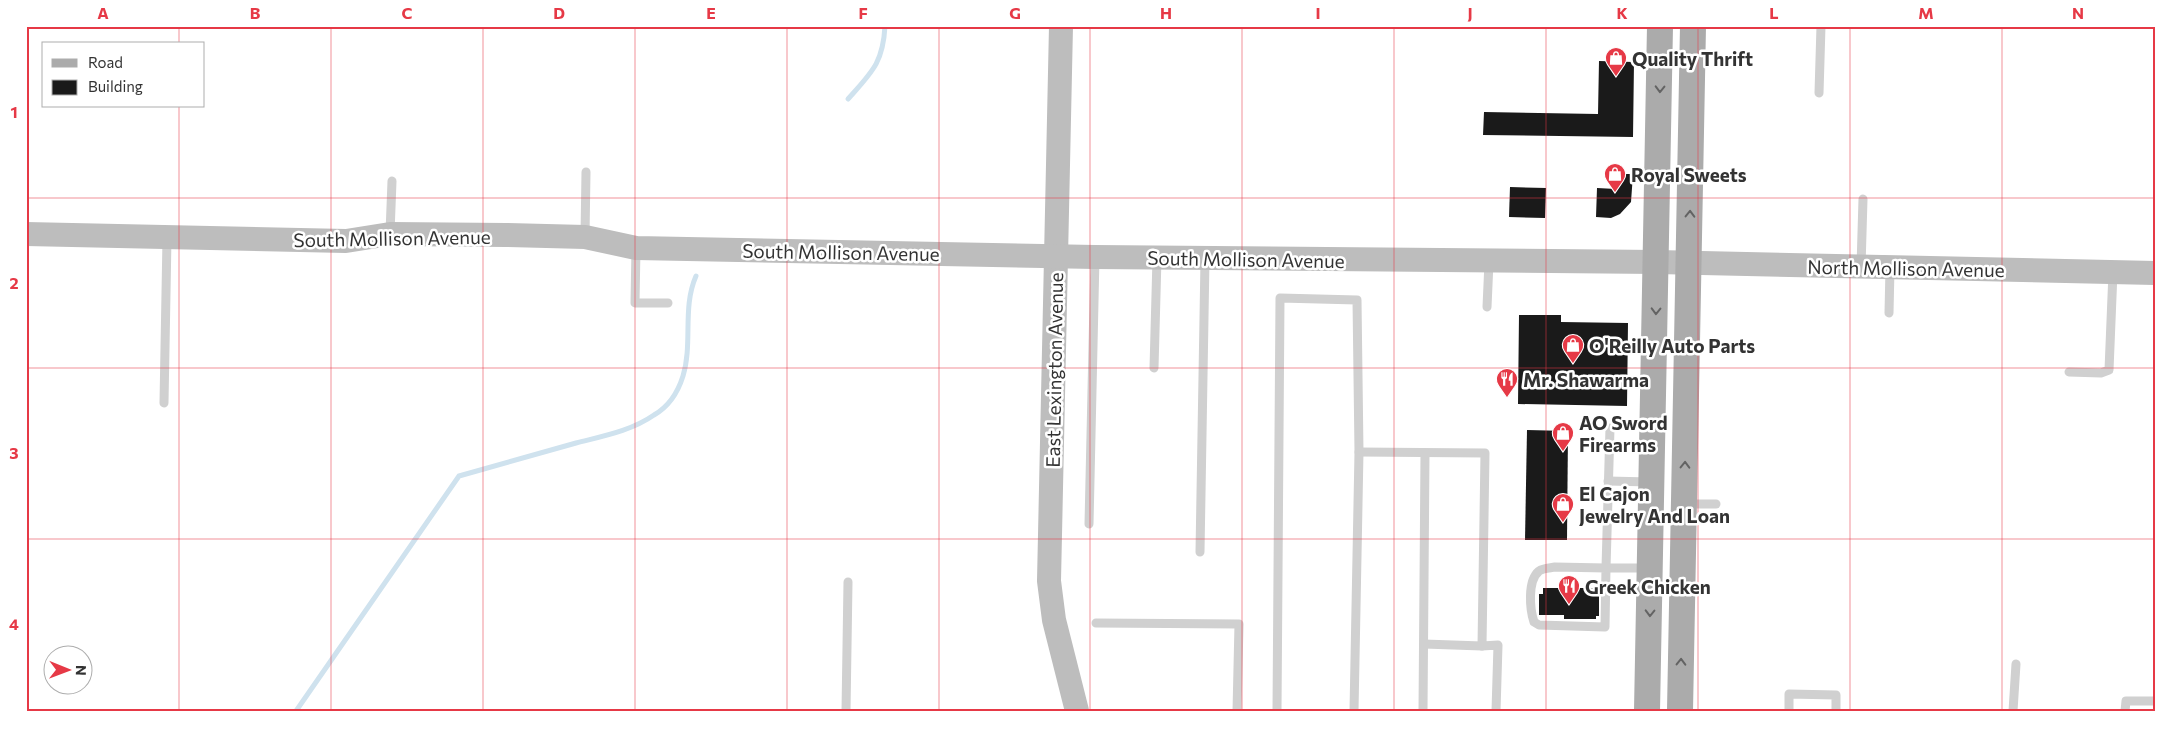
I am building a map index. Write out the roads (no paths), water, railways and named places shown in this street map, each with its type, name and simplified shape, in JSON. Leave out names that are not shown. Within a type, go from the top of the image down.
[{"type":"main road","name":"East Lexington Avenue","points":[[1061,26],[1048,581],[1054,620],[1077,711]]},
{"type":"main road","points":[[1647,711],[1660,26]]},
{"type":"main road","points":[[1680,711],[1693,26]]},
{"type":"main road","name":"South Mollison Avenue","points":[[26,234],[346,241],[390,234],[585,237],[636,248],[1157,258],[1657,262]]},
{"type":"main road","name":"North Mollison Avenue","points":[[1657,262],[2155,273]]},
{"type":"lane","points":[[1819,93],[1821,26]]},
{"type":"lane","points":[[585,237],[586,172]]},
{"type":"lane","points":[[390,234],[392,181]]},
{"type":"lane","points":[[1861,268],[1863,199]]},
{"type":"lane","points":[[164,403],[167,238]]},
{"type":"lane","points":[[636,248],[635,303],[668,303]]},
{"type":"lane","points":[[1089,524],[1096,257]]},
{"type":"lane","points":[[1154,368],[1157,258]]},
{"type":"lane","points":[[1200,552],[1206,258]]},
{"type":"lane","points":[[1487,307],[1488,262]]},
{"type":"lane","points":[[1889,313],[1890,268]]},
{"type":"lane","points":[[2070,372],[2101,373],[2109,370],[2112,272]]},
{"type":"lane","points":[[1277,711],[1280,298],[1357,300],[1359,452],[1354,711]]},
{"type":"lane","points":[[1610,428],[1608,481],[1606,568],[1605,627],[1539,625],[1534,622],[1532,615],[1534,577],[1544,569],[1555,567],[1606,568],[1650,568]]},
{"type":"lane","points":[[1359,452],[1486,453],[1482,646]]},
{"type":"lane","points":[[1423,711],[1425,453]]},
{"type":"lane","points":[[1608,481],[1652,482]]},
{"type":"lane","points":[[1684,504],[1716,504]]},
{"type":"lane","points":[[846,711],[848,582]]},
{"type":"lane","points":[[1096,622],[1239,624],[1237,711]]},
{"type":"lane","points":[[1424,644],[1498,645],[1496,711]]},
{"type":"lane","points":[[2013,711],[2016,664]]},
{"type":"lane","points":[[1789,711],[1790,694],[1836,695],[1836,711]]},
{"type":"lane","points":[[2125,711],[2126,701],[2155,701]]},
{"type":"waterway","points":[[848,99],[875,66],[882,49],[885,26]]},
{"type":"waterway","points":[[296,711],[459,476],[626,429],[645,421],[659,412],[672,399],[683,376],[686,364],[689,300],[696,276]]},
{"type":"place","name":"Quality Thrift","points":[[1616,77]]},
{"type":"place","name":"Royal Sweets","points":[[1615,193]]},
{"type":"place","name":"O'Reilly Auto Parts","points":[[1573,364]]},
{"type":"place","name":"Mr. Shawarma","points":[[1507,398]]},
{"type":"place","name":"AO Sword Firearms","points":[[1563,452]]},
{"type":"place","name":"El Cajon Jewelry And Loan","points":[[1563,523]]},
{"type":"place","name":"Greek Chicken","points":[[1569,605]]}]
